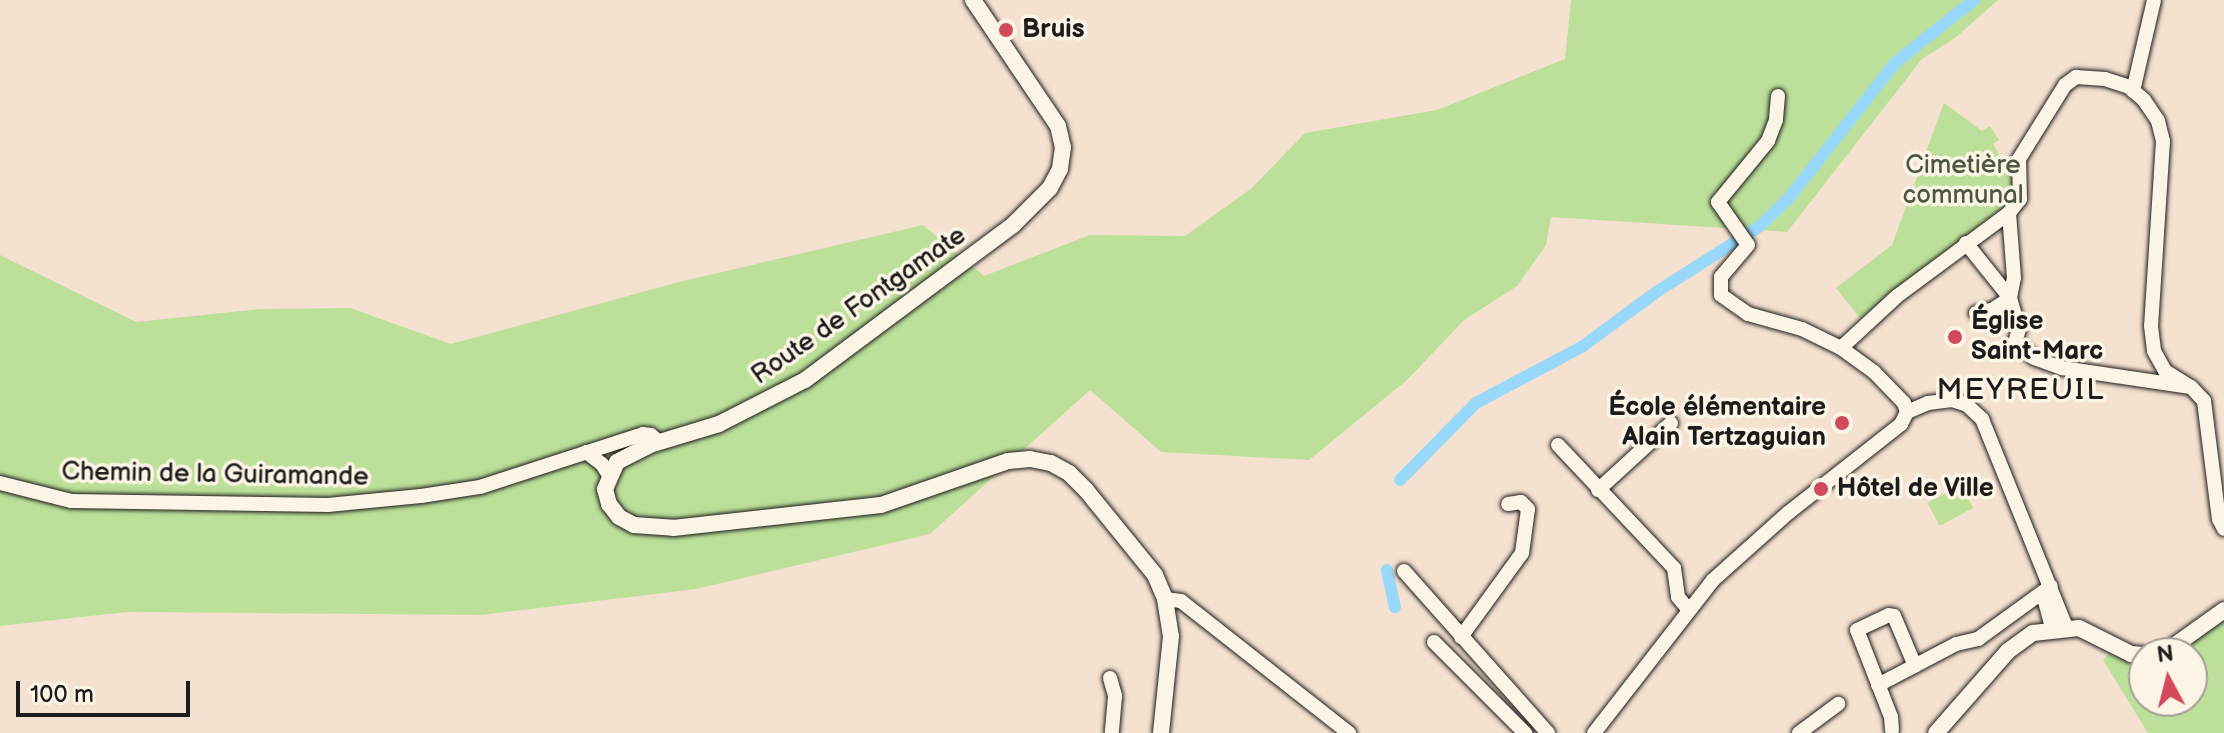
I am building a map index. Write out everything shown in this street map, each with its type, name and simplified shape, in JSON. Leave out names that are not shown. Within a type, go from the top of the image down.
[{"type":"street","name":"Route de Fontgamate","points":[[609,475],[617,462],[631,452],[719,424],[805,380],[1013,225],[1050,188],[1060,169],[1063,147],[1058,126],[973,0]]},
{"type":"street","points":[[2133,91],[2154,0]]},
{"type":"street","points":[[1841,348],[1896,297],[2009,213],[2020,199],[2019,159],[2070,80],[2076,77],[2105,79],[2133,91],[2158,121],[2163,141],[2151,326],[2154,351],[2165,371],[2191,387],[2204,401],[2219,519],[2224,529]]},
{"type":"street","points":[[1778,96],[1776,120],[1768,141],[1718,202],[1722,213],[1743,236],[1746,250],[1721,277],[1719,290],[1725,300],[1748,314],[1802,329],[1841,348],[1874,372],[1904,403],[1907,412]]},
{"type":"street","points":[[2009,213],[2014,278],[2010,298],[2019,329],[2015,343],[2034,358],[2062,368],[2191,387]]},
{"type":"street","points":[[1961,247],[2010,298]]},
{"type":"street","points":[[1976,313],[1992,310],[2010,298]]},
{"type":"street","points":[[1594,733],[1689,610],[1732,562],[1788,513],[1901,424],[1907,412],[1928,403],[1952,400],[1967,405],[1982,419],[2059,627]]},
{"type":"street","points":[[1598,490],[1671,423]]},
{"type":"street","name":"Chemin de la Guiramande","points":[[0,483],[71,501],[328,505],[480,487],[643,434],[651,435],[659,442]]},
{"type":"street","points":[[1558,445],[1674,568],[1678,597],[1689,610]]},
{"type":"street","points":[[586,452],[602,464],[609,475],[605,489],[609,504],[619,517],[634,525],[673,528],[881,505],[1008,461],[1030,459],[1051,463],[1069,473],[1109,517],[1155,575],[1165,599],[1171,636],[1161,733]]},
{"type":"street","points":[[1461,637],[1522,553],[1528,509],[1521,502],[1508,504]]},
{"type":"street","points":[[1404,571],[1548,733]]},
{"type":"street","points":[[1878,685],[1956,644],[1978,639],[2047,590]]},
{"type":"street","points":[[1165,599],[1181,601],[1349,733]]},
{"type":"street","points":[[2186,637],[2224,610]]},
{"type":"street","points":[[1892,730],[1891,717],[1857,635],[1860,628],[1894,616],[1915,666]]},
{"type":"street","points":[[1936,733],[2017,643],[2033,633],[2059,627],[2079,628],[2128,652]]},
{"type":"street","points":[[1434,642],[1525,733]]},
{"type":"street","points":[[1110,678],[1115,696],[1112,733]]},
{"type":"street","points":[[1799,733],[1838,704]]},
{"type":"green space","points":[[1571,0],[1998,0],[1955,38],[1922,59],[1787,232],[1551,217],[1546,245],[1517,286],[1464,320],[1407,380],[1309,460],[1161,452],[1090,390],[930,534],[696,589],[481,615],[127,612],[0,626],[0,255],[136,322],[261,309],[350,308],[451,344],[679,282],[923,225],[984,276],[1090,235],[1185,236],[1252,188],[1305,133],[1437,110],[1565,59]]},
{"type":"green space","name":"Cimetière communal","points":[[1944,103],[1982,131],[1990,126],[1999,140],[1993,144],[2014,181],[2016,197],[1860,318],[1836,288],[1892,245]]},
{"type":"green space","points":[[1961,485],[1973,508],[1940,526],[1927,503]]},
{"type":"green space","points":[[2224,617],[2224,733],[2148,733],[2138,717],[2208,717],[2208,637],[2200,637]]},
{"type":"green space","points":[[2109,654],[2128,662],[2128,701],[2103,660]]},
{"type":"waterway","points":[[1400,480],[1476,403],[1583,346],[1658,291],[1760,226],[1788,199],[1896,62],[1974,0]]},
{"type":"waterway","points":[[1387,570],[1395,607]]},
{"type":"place","name":"Bruis","points":[[1006,30]]},
{"type":"place","name":"Église Saint-Marc","points":[[1955,337]]},
{"type":"place","name":"École élémentaire Alain Tertzaguian","points":[[1842,423]]},
{"type":"place","name":"Hôtel de Ville","points":[[1821,489]]},
{"type":"district","name":"MEYREUIL","points":[[2021,390]]}]
